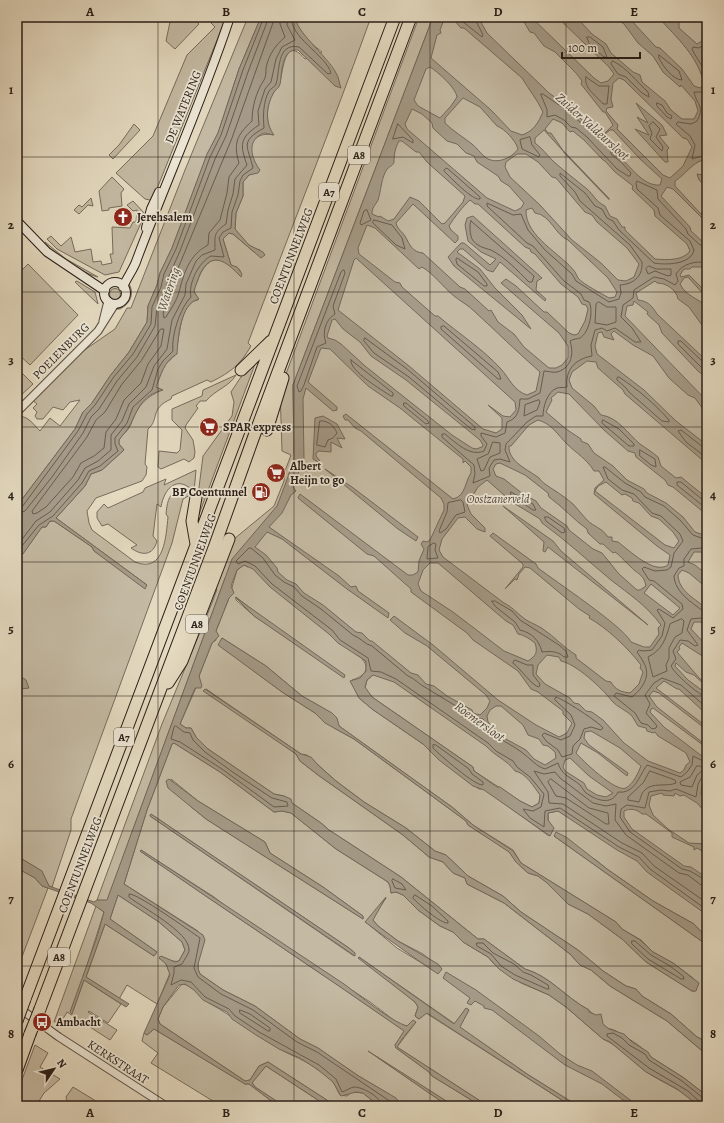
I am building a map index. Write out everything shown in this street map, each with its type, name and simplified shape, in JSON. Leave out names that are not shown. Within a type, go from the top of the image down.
[{"type":"highway","name":"COENTUNNELWEG","points":[[17,1022],[395,17]]},
{"type":"highway","name":"COENTUNNELWEG","points":[[17,1070],[215,545],[411,17]]},
{"type":"highway","name":"A8","points":[[267,430],[276,400],[311,304],[314,276]]},
{"type":"highway","points":[[241,370],[273,339]]},
{"type":"highway","points":[[196,497],[192,520],[196,545]]},
{"type":"highway","name":"A8","points":[[154,704],[182,661],[229,538]]},
{"type":"main road","name":"DE WATERING","points":[[221,47],[230,17]]},
{"type":"main road","name":"DE WATERING","points":[[121,285],[139,252],[151,209],[168,176],[221,47],[236,17]]},
{"type":"main road","points":[[19,223],[28,229],[54,256],[86,277],[96,279],[107,288],[111,302],[120,303],[124,299],[126,291],[121,285],[107,288]]},
{"type":"street","name":"POELENBURG","points":[[17,412],[98,331],[104,321],[111,302]]},
{"type":"street","name":"KERKSTRAAT","points":[[17,1007],[59,1037],[166,1106]]},
{"type":"street","name":"KERKSTRAAT","points":[[17,1012],[53,1036],[59,1037]]},
{"type":"green space","points":[[171,17],[192,17],[199,24],[175,49],[166,41]]},
{"type":"green space","points":[[217,17],[223,17],[225,19],[219,35],[154,196],[150,200],[145,199],[116,173],[153,136],[187,55],[215,27],[211,23]]},
{"type":"green space","points":[[248,17],[261,17],[239,69],[218,133],[207,155],[172,248],[160,273],[157,285],[148,306],[147,322],[129,352],[110,376],[92,403],[83,412],[75,429],[17,506],[17,464],[20,460],[17,458],[17,417],[24,417],[33,423],[40,431],[50,418],[60,426],[80,400],[70,402],[63,410],[53,407],[43,419],[37,419],[35,416],[37,412],[33,408],[37,404],[30,398],[67,362],[115,329],[127,308],[131,308],[185,170]]},
{"type":"green space","points":[[296,17],[371,17],[248,343],[251,346],[239,363],[224,375],[211,382],[207,380],[172,396],[171,399],[160,406],[157,410],[154,422],[148,429],[145,464],[147,467],[146,475],[142,481],[96,498],[87,511],[92,530],[135,562],[145,564],[153,563],[162,551],[165,542],[168,517],[166,514],[168,500],[176,490],[184,491],[190,495],[183,499],[172,543],[71,819],[71,830],[52,887],[49,886],[40,870],[17,856],[17,686],[21,689],[17,674],[17,560],[19,560],[19,555],[23,553],[42,527],[46,527],[50,521],[54,521],[92,547],[94,551],[147,585],[56,518],[85,486],[91,474],[102,470],[124,450],[119,444],[119,440],[130,426],[136,412],[146,400],[162,390],[155,387],[163,368],[175,354],[181,323],[187,307],[192,302],[198,300],[194,289],[199,277],[208,263],[213,260],[218,260],[229,265],[241,276],[240,270],[231,265],[223,239],[229,233],[233,234],[254,252],[260,250],[249,245],[235,229],[236,213],[243,196],[243,182],[249,175],[255,173],[251,146],[254,139],[261,135],[273,135],[270,130],[267,114],[269,103],[273,93],[278,87],[284,63],[289,52],[293,51],[298,53],[305,59],[322,52],[304,37],[296,22]]},
{"type":"green space","name":"Oostzanerveld","points":[[419,17],[433,17],[293,385],[294,454],[295,418],[438,17],[707,17],[707,938],[694,924],[653,901],[596,860],[554,836],[707,945],[707,1042],[697,1037],[671,1014],[642,996],[636,989],[626,986],[603,971],[578,950],[521,912],[503,896],[468,876],[446,855],[435,851],[406,828],[364,802],[336,781],[307,755],[301,754],[206,689],[296,754],[300,761],[318,775],[403,835],[429,857],[443,862],[453,873],[465,878],[467,884],[504,903],[570,954],[580,965],[591,970],[610,986],[667,1021],[707,1055],[707,1096],[684,1078],[651,1057],[645,1050],[635,1043],[615,1030],[607,1028],[589,1010],[573,1000],[550,982],[534,972],[525,969],[484,939],[478,939],[401,877],[329,830],[284,796],[274,794],[208,749],[196,737],[191,728],[186,728],[180,724],[199,681],[199,676],[212,643],[216,640],[216,631],[229,598],[237,570],[244,565],[248,567],[243,564],[225,578],[107,901],[97,900],[162,724],[212,603],[217,589],[214,587],[234,539],[274,506],[284,481],[285,471],[291,455],[282,451],[280,390]],"holes":[[[236,597],[276,628],[287,634],[286,637],[254,616],[236,600]],[[222,638],[266,666],[302,696],[328,711],[336,718],[339,726],[452,807],[473,825],[513,850],[521,863],[616,922],[622,929],[641,940],[653,952],[673,963],[693,978],[695,991],[692,991],[646,962],[622,939],[588,914],[568,904],[548,883],[538,876],[528,873],[516,862],[510,852],[468,825],[466,821],[354,739],[334,728],[315,713],[282,692],[219,645]],[[356,654],[364,659],[373,675],[367,680],[365,688],[372,697],[473,767],[474,771],[520,801],[532,807],[539,803],[540,796],[606,841],[558,811],[548,813],[549,836],[484,789],[479,789],[458,774],[423,744],[372,709],[359,698],[352,680],[358,678],[365,672],[366,665]]]},
{"type":"green space","points":[[134,124],[140,130],[113,159],[109,155],[119,145]]},
{"type":"green space","points":[[112,177],[124,189],[121,193],[122,206],[109,208],[109,210],[102,211],[99,191]]},
{"type":"green space","points":[[91,198],[93,206],[88,205],[79,214],[74,210],[79,205],[82,207]]},
{"type":"green space","points":[[133,201],[145,214],[119,272],[105,275],[57,249],[47,239],[51,236],[61,246],[71,237],[75,252],[91,249],[93,262],[101,261],[102,265],[112,263],[110,254],[113,254],[112,227],[130,228],[133,222],[136,222],[137,210],[133,211],[127,205]]},
{"type":"green space","points":[[45,242],[66,259],[98,277],[68,263],[48,247]]},
{"type":"green space","points":[[28,264],[78,315],[30,365],[17,353],[17,275]]},
{"type":"green space","points":[[77,281],[95,292],[98,304],[75,282]]},
{"type":"green space","points":[[128,282],[131,290],[131,297],[129,301],[120,309],[113,309],[127,299]]},
{"type":"green space","points":[[115,288],[119,290],[121,294],[119,298],[115,300],[111,298],[109,294],[111,290]]},
{"type":"green space","points":[[255,364],[197,520],[195,519],[203,456],[232,416],[234,402],[231,392],[244,374]]},
{"type":"green space","points":[[17,368],[33,384],[17,399]]},
{"type":"green space","points":[[236,375],[230,382],[206,401],[200,401],[196,406],[198,408],[186,425],[185,428],[193,440],[195,452],[194,458],[189,462],[184,459],[161,469],[158,467],[159,451],[177,453],[180,450],[182,430],[172,420],[172,409],[202,396],[203,390]]},
{"type":"green space","points":[[196,470],[194,492],[183,484],[177,484],[169,489],[165,494],[161,507],[157,504],[153,536],[157,541],[153,550],[150,552],[143,553],[135,551],[131,548],[137,545],[108,524],[102,526],[97,518],[97,512],[104,504],[108,508],[143,492],[145,488],[166,479],[164,485]]},
{"type":"green space","points":[[174,743],[220,772],[274,812],[282,811],[291,813],[336,849],[388,882],[391,893],[396,892],[403,895],[418,910],[440,926],[453,932],[463,942],[488,957],[493,963],[521,983],[549,995],[566,1007],[603,1039],[620,1049],[645,1071],[687,1095],[699,1106],[578,1106],[527,1074],[459,1027],[469,1010],[466,1008],[455,1024],[359,957],[415,1002],[418,1007],[415,1016],[419,1019],[426,1013],[571,1106],[488,1106],[397,1047],[416,1022],[407,1026],[399,1024],[370,1002],[236,914],[214,897],[141,850],[140,851],[173,874],[405,1031],[395,1045],[396,1048],[429,1072],[432,1076],[481,1106],[454,1106],[377,1057],[448,1106],[403,1106],[395,1098],[357,1075],[318,1048],[300,1039],[255,1006],[223,990],[200,974],[198,969],[198,931],[124,884],[147,810],[172,744]],"holes":[[[171,779],[198,801],[265,842],[270,853],[323,887],[363,916],[363,919],[206,819],[190,806]],[[151,814],[349,948],[355,953],[354,956],[150,816]],[[386,898],[372,919],[378,926],[398,941],[423,954],[442,969],[438,973],[397,948],[368,924],[368,921]]]},
{"type":"green space","points":[[17,868],[35,878],[42,886],[48,888],[17,970],[17,950],[21,942],[17,934]]},
{"type":"green space","points":[[118,895],[159,922],[182,942],[185,950],[179,961],[159,957],[166,964],[170,973],[157,1004],[127,985],[119,999],[86,977],[105,924],[154,956],[157,952],[110,919]]},
{"type":"green space","points":[[96,906],[104,912],[72,1013],[84,980],[121,1004],[108,1023],[89,1011],[88,1012],[117,1030],[110,1040],[67,1012],[62,1019],[54,1022]]},
{"type":"green space","points":[[182,984],[193,989],[205,1001],[227,1014],[269,1043],[309,1063],[330,1078],[340,1095],[347,1096],[352,1092],[363,1093],[379,1106],[341,1106],[333,1104],[268,1062],[259,1066],[250,1080],[245,1081],[160,1024],[158,1019],[163,1007]]},
{"type":"green space","points":[[154,1029],[245,1084],[249,1084],[278,1106],[221,1106],[151,1063],[158,1053],[142,1041],[144,1033],[147,1035]]},
{"type":"green space","points":[[35,1045],[48,1053],[40,1067],[60,1079],[44,1093],[36,1106],[17,1106],[17,1093]]},
{"type":"green space","points":[[266,1066],[327,1106],[284,1106],[255,1087],[252,1082]]},
{"type":"green space","points":[[73,1087],[104,1106],[67,1106],[68,1104],[66,1097]]},
{"type":"water","name":"Watering","points":[[261,17],[296,17],[300,29],[338,76],[341,88],[335,86],[298,50],[292,50],[285,57],[279,86],[271,99],[268,110],[269,125],[274,135],[264,133],[258,136],[252,145],[254,160],[260,170],[258,173],[249,175],[243,182],[243,196],[236,213],[235,229],[249,245],[263,252],[265,255],[261,258],[233,234],[229,233],[223,239],[231,265],[237,267],[242,274],[241,277],[230,266],[219,260],[209,262],[205,267],[200,274],[194,292],[199,299],[188,307],[181,322],[177,354],[166,364],[156,387],[163,390],[150,395],[138,408],[129,427],[119,440],[119,444],[124,450],[102,470],[91,474],[85,486],[56,518],[147,585],[145,589],[94,551],[92,547],[54,521],[50,521],[46,527],[42,527],[23,554],[20,555],[19,560],[17,560],[17,506],[75,429],[83,412],[92,403],[110,376],[129,352],[147,322],[148,306],[157,285],[160,273],[172,248],[207,154],[218,133],[239,69]]},
{"type":"water","name":"Roemersloot","points":[[433,17],[445,17],[440,30],[441,33],[437,35],[431,58],[491,110],[511,131],[522,135],[533,129],[543,112],[538,103],[522,78],[464,28],[461,28],[451,17],[478,17],[487,33],[549,93],[567,106],[589,126],[594,127],[598,133],[603,135],[613,125],[605,112],[603,112],[581,84],[582,81],[576,73],[555,52],[544,46],[534,33],[530,32],[521,17],[531,17],[594,78],[601,83],[608,81],[614,74],[609,67],[557,17],[576,17],[592,34],[606,44],[611,53],[633,72],[640,75],[642,82],[665,101],[671,110],[682,119],[694,119],[698,111],[695,101],[681,85],[680,87],[663,72],[653,56],[638,43],[624,24],[615,17],[625,17],[630,19],[656,47],[660,48],[682,69],[694,86],[700,88],[704,85],[692,57],[680,40],[658,17],[673,17],[679,22],[679,28],[697,44],[707,38],[707,127],[702,136],[703,142],[707,145],[707,163],[703,160],[695,164],[675,181],[675,186],[702,214],[707,220],[707,223],[673,189],[667,187],[661,196],[690,227],[691,231],[703,242],[707,241],[707,267],[692,267],[690,269],[684,269],[680,275],[681,277],[689,275],[707,293],[707,298],[688,277],[684,278],[680,284],[688,294],[707,306],[707,332],[689,307],[678,299],[675,292],[667,285],[657,283],[655,281],[636,293],[638,300],[649,304],[657,314],[707,361],[707,378],[698,371],[662,333],[659,325],[647,314],[648,312],[634,301],[633,305],[627,306],[625,316],[707,401],[707,410],[703,409],[695,398],[688,395],[669,378],[653,356],[633,345],[614,331],[611,334],[614,340],[604,337],[602,332],[598,333],[595,346],[597,354],[644,390],[676,421],[707,445],[707,464],[625,394],[623,390],[598,368],[596,362],[587,361],[572,372],[569,380],[572,388],[594,406],[601,415],[607,416],[618,422],[640,444],[658,457],[661,466],[676,478],[681,477],[707,498],[707,515],[673,487],[668,485],[665,480],[636,457],[635,453],[628,451],[604,430],[569,394],[558,392],[551,398],[552,400],[546,412],[566,429],[581,439],[581,441],[588,444],[594,453],[613,466],[627,480],[666,503],[683,517],[695,532],[707,536],[707,559],[701,552],[694,552],[688,562],[695,565],[707,575],[707,588],[689,573],[682,570],[678,575],[681,586],[685,591],[707,609],[707,629],[701,622],[694,622],[691,629],[707,646],[707,659],[682,643],[677,652],[700,679],[707,683],[707,687],[694,675],[686,672],[676,663],[675,666],[688,680],[707,694],[707,713],[679,689],[664,681],[656,688],[707,727],[707,730],[659,693],[653,691],[649,696],[657,707],[707,746],[707,748],[653,708],[651,709],[650,712],[664,727],[707,760],[707,779],[702,785],[701,794],[707,801],[707,814],[697,803],[684,795],[680,796],[675,793],[674,796],[663,795],[662,793],[651,796],[649,805],[653,815],[668,829],[689,843],[705,844],[707,847],[707,861],[702,851],[697,848],[694,850],[694,847],[672,837],[672,833],[646,814],[642,814],[636,810],[629,810],[624,811],[624,817],[632,829],[684,866],[691,867],[707,878],[707,915],[647,872],[637,861],[617,850],[558,811],[548,813],[548,820],[554,828],[550,836],[484,790],[473,786],[439,760],[423,744],[372,709],[359,698],[350,681],[360,678],[366,671],[366,661],[338,643],[329,634],[270,587],[253,569],[244,565],[237,570],[231,586],[234,593],[229,598],[216,631],[219,636],[212,643],[199,676],[202,686],[201,688],[195,688],[180,724],[186,728],[191,728],[196,737],[208,749],[274,794],[291,799],[292,803],[329,830],[401,877],[478,939],[484,939],[525,969],[534,972],[550,982],[573,1000],[589,1010],[589,1012],[596,1015],[601,1014],[603,1024],[609,1029],[624,1034],[632,1042],[648,1052],[651,1057],[684,1078],[707,1096],[707,1106],[699,1106],[677,1089],[646,1072],[549,995],[513,979],[499,969],[488,957],[463,942],[453,932],[440,926],[418,910],[403,895],[396,892],[391,893],[388,882],[336,849],[291,813],[282,811],[274,812],[220,772],[174,743],[172,744],[147,810],[124,884],[203,935],[205,940],[198,964],[200,974],[223,990],[255,1006],[300,1039],[318,1048],[357,1075],[396,1098],[403,1106],[379,1106],[363,1093],[356,1092],[341,1096],[333,1082],[317,1069],[300,1058],[279,1049],[256,1035],[232,1019],[227,1012],[203,1000],[194,990],[185,984],[179,985],[163,1007],[158,1019],[160,1024],[245,1081],[250,1080],[259,1066],[268,1062],[333,1104],[341,1106],[327,1106],[266,1066],[252,1083],[255,1087],[284,1106],[278,1106],[249,1084],[245,1084],[154,1029],[147,1035],[144,1033],[170,975],[166,964],[159,958],[161,956],[175,962],[179,961],[185,950],[182,942],[159,922],[118,895],[110,919],[157,952],[154,956],[105,924],[86,977],[129,1004],[126,1007],[84,980],[72,1014],[70,1012],[97,937],[104,912],[91,903],[42,886],[35,878],[17,868],[17,856],[42,871],[49,886],[94,902],[97,900],[107,900],[232,559],[277,506],[285,485],[294,459],[293,385]],"holes":[[[430,67],[442,76],[456,93],[457,97],[440,118],[418,106],[414,100],[426,69]],[[619,78],[624,80],[683,138],[687,139],[692,147],[683,166],[670,178],[663,175],[617,129],[618,125],[606,111],[607,108],[613,107],[611,99],[613,83]],[[463,98],[480,107],[497,126],[510,136],[518,149],[511,156],[503,160],[493,161],[483,155],[472,144],[445,123],[445,118]],[[412,109],[422,114],[432,123],[433,128],[447,141],[457,144],[466,153],[474,156],[477,162],[498,176],[501,181],[509,186],[524,203],[521,208],[515,211],[487,198],[407,129],[405,124]],[[553,119],[562,123],[570,132],[573,131],[584,140],[615,172],[633,186],[632,189],[654,210],[655,216],[687,244],[690,251],[683,257],[679,258],[669,260],[655,259],[625,230],[625,227],[622,227],[617,219],[610,216],[605,206],[553,161],[535,143],[535,138],[544,130],[564,152],[551,133],[548,133],[545,129]],[[610,130],[613,130],[640,159],[662,179],[660,185],[653,185],[641,178],[614,152],[614,146],[605,134]],[[399,141],[402,141],[416,152],[419,152],[427,162],[465,196],[463,202],[445,223],[442,224],[419,201],[410,197],[394,219],[388,221],[380,216],[379,217],[372,214],[373,208],[378,200],[384,175],[388,168],[394,163]],[[517,154],[526,154],[538,162],[552,177],[556,178],[585,212],[592,215],[597,222],[627,248],[639,264],[634,277],[626,281],[618,280],[601,263],[572,240],[540,205],[510,177],[505,167],[506,162]],[[470,200],[475,204],[478,204],[525,247],[530,249],[531,252],[535,254],[561,284],[578,297],[582,304],[586,305],[588,309],[585,321],[578,334],[574,335],[569,333],[547,312],[544,312],[516,286],[506,279],[501,283],[559,333],[568,346],[568,358],[562,365],[556,368],[549,368],[524,347],[514,334],[498,322],[491,310],[489,311],[465,289],[460,287],[423,253],[414,250],[396,223],[413,204],[455,243],[458,240],[458,236],[449,226]],[[532,208],[535,213],[545,217],[560,234],[608,278],[617,292],[615,297],[609,298],[581,281],[569,265],[531,229],[527,220],[526,210]],[[367,225],[375,228],[419,269],[422,267],[431,273],[456,298],[472,309],[540,372],[536,391],[527,395],[519,391],[501,369],[486,355],[438,316],[435,316],[402,287],[400,283],[395,282],[359,254],[358,248]],[[356,258],[515,402],[516,410],[510,417],[503,416],[488,405],[502,418],[502,429],[496,433],[483,429],[409,366],[338,310],[354,260]],[[335,319],[343,329],[360,342],[371,356],[406,380],[480,440],[483,445],[482,447],[476,449],[472,448],[452,435],[365,366],[335,340],[328,338],[327,336],[332,320]],[[321,348],[330,349],[368,386],[400,408],[463,459],[463,463],[465,461],[471,467],[471,473],[463,492],[453,499],[346,414],[343,416],[345,420],[348,420],[355,428],[361,431],[441,498],[444,504],[444,510],[430,540],[427,542],[423,541],[421,544],[424,549],[419,561],[418,572],[413,575],[408,575],[300,494],[298,498],[367,554],[374,556],[411,589],[411,592],[467,633],[473,640],[518,671],[531,689],[538,692],[563,711],[563,714],[572,723],[567,733],[559,737],[536,725],[498,700],[433,645],[394,616],[390,620],[405,633],[427,646],[486,695],[490,701],[487,708],[480,715],[473,713],[472,710],[447,696],[434,686],[426,684],[418,675],[411,673],[362,633],[356,632],[323,605],[304,593],[296,584],[287,580],[278,572],[277,568],[266,555],[255,547],[267,532],[282,539],[347,589],[388,618],[389,613],[358,591],[356,586],[351,587],[339,576],[269,527],[282,513],[291,495],[296,491],[293,487],[304,459],[303,399],[306,388],[333,411],[337,410],[337,407],[308,382]],[[538,420],[547,424],[585,460],[594,471],[599,471],[604,480],[595,488],[594,494],[670,555],[668,565],[656,567],[642,560],[618,542],[612,541],[612,537],[608,537],[603,531],[585,518],[570,501],[544,484],[539,478],[515,461],[512,457],[509,446],[511,446],[529,425]],[[500,463],[525,475],[548,493],[549,497],[587,529],[588,533],[600,544],[603,544],[613,553],[615,552],[640,574],[644,579],[646,586],[640,590],[637,590],[619,574],[602,553],[593,549],[569,530],[567,526],[541,508],[536,501],[523,494],[504,479],[496,476],[493,469],[496,464]],[[487,480],[512,502],[540,519],[542,523],[638,601],[656,618],[661,625],[658,628],[659,634],[650,647],[644,647],[631,642],[616,626],[538,568],[536,564],[493,533],[490,536],[523,564],[523,567],[505,589],[515,579],[517,580],[519,574],[525,567],[530,568],[579,609],[590,616],[589,618],[610,633],[630,652],[641,665],[640,668],[643,672],[639,684],[630,693],[619,690],[611,682],[606,681],[576,658],[576,655],[547,632],[523,618],[443,557],[439,550],[442,539],[458,518],[465,517],[477,529],[485,532],[485,528],[471,514],[467,505],[478,487]],[[606,482],[622,495],[625,494],[632,498],[633,501],[639,503],[651,516],[659,519],[673,532],[679,541],[674,548],[665,545],[595,491],[598,486]],[[430,563],[438,563],[506,621],[513,625],[518,634],[527,637],[535,643],[536,654],[528,661],[504,651],[453,612],[421,591],[418,584],[423,570]],[[651,584],[680,608],[673,615],[644,593]],[[547,655],[559,657],[561,661],[581,672],[595,683],[614,703],[632,716],[638,726],[646,728],[647,731],[653,733],[655,732],[658,736],[686,753],[690,762],[680,773],[648,761],[624,743],[603,720],[592,712],[586,711],[579,704],[574,703],[570,698],[545,684],[536,674],[538,665]],[[373,675],[394,682],[486,746],[515,771],[523,774],[540,795],[539,803],[532,807],[520,801],[500,787],[497,787],[474,771],[473,767],[372,697],[365,687],[367,680]],[[496,706],[501,706],[523,725],[528,735],[539,739],[543,745],[548,746],[555,752],[556,758],[545,765],[534,759],[526,750],[504,738],[488,722],[487,716],[490,710]],[[591,731],[620,748],[641,766],[631,783],[626,788],[621,788],[607,781],[585,762],[576,753],[581,743],[598,753],[627,776],[628,773],[589,745],[584,738],[585,732]],[[570,758],[589,776],[613,793],[606,797],[597,795],[587,789],[584,783],[565,771],[563,767],[565,760]]]},
{"type":"water","points":[[692,17],[707,17],[707,26]]},
{"type":"water","points":[[636,103],[662,125],[667,135],[659,136],[669,148],[667,150],[668,162],[665,162],[635,129],[649,135],[637,117],[648,123]]},
{"type":"water","points":[[707,172],[707,187],[699,180],[697,174],[703,175]]},
{"type":"water","points":[[473,216],[542,278],[537,281],[536,290],[546,299],[545,301],[500,262],[493,272],[487,270],[463,249],[460,249],[457,252],[480,269],[495,288],[522,315],[531,329],[454,266],[448,257],[461,243],[464,243],[490,265],[496,259],[481,252],[468,241],[465,225],[467,218]]},
{"type":"water","points":[[323,416],[337,424],[345,439],[337,438],[342,448],[331,442],[331,452],[319,451],[316,453],[316,456],[320,461],[318,462],[313,459],[315,418]]},
{"type":"water","points":[[325,469],[352,487],[418,537],[416,541],[398,529]]},
{"type":"water","points":[[503,506],[553,541],[561,551],[648,625],[548,547],[545,552],[543,551],[544,542]]},
{"type":"water","points":[[235,597],[345,675],[344,678],[254,616]]},
{"type":"water","points":[[222,638],[266,666],[302,696],[332,713],[337,718],[339,726],[452,807],[473,825],[513,851],[521,863],[616,922],[622,929],[640,940],[653,952],[673,963],[699,983],[696,991],[692,991],[646,962],[622,939],[588,914],[568,904],[538,876],[528,873],[516,862],[509,852],[468,825],[466,821],[354,739],[325,723],[315,713],[282,692],[218,645]]},
{"type":"water","points":[[17,674],[26,680],[29,688],[21,689],[17,686]]},
{"type":"water","points":[[205,689],[301,754],[311,757],[336,781],[364,802],[406,828],[435,851],[446,855],[468,876],[503,896],[521,912],[578,950],[603,971],[626,986],[636,989],[642,996],[671,1014],[697,1037],[707,1042],[707,1055],[667,1021],[610,986],[591,970],[580,965],[570,954],[504,903],[467,884],[465,878],[453,873],[443,862],[429,857],[403,835],[318,775],[300,761],[296,754],[203,691]]},
{"type":"water","points":[[169,779],[198,801],[265,842],[270,853],[323,887],[363,916],[363,919],[206,819],[168,788],[166,781]]},
{"type":"water","points":[[151,814],[349,948],[355,953],[355,956],[150,816]]},
{"type":"water","points":[[556,832],[566,837],[607,869],[653,901],[694,924],[707,938],[707,945],[554,836]]},
{"type":"water","points":[[141,850],[344,984],[393,1019],[407,1026],[413,1020],[416,1022],[397,1047],[488,1106],[481,1106],[432,1076],[429,1072],[396,1048],[395,1045],[404,1031],[140,851]]},
{"type":"water","points":[[386,897],[373,920],[378,926],[398,941],[438,964],[442,969],[438,974],[365,922]]},
{"type":"water","points":[[359,957],[454,1024],[466,1008],[469,1010],[460,1027],[527,1074],[578,1106],[571,1106],[427,1013],[419,1019],[415,1016],[418,1007],[415,1002],[358,958]]},
{"type":"water","points":[[446,972],[476,990],[539,1036],[560,1054],[577,1065],[592,1071],[638,1106],[631,1106],[602,1084],[565,1065],[492,1010],[484,1008],[484,1006],[475,1001],[471,1005],[467,1003],[470,998],[443,978]]},
{"type":"water","points":[[368,1051],[454,1106],[448,1106]]},
{"type":"waterway","points":[[564,152],[609,199]]},
{"type":"place","name":"Jerehsalem","points":[[123,217]]},
{"type":"place","name":"SPAR express","points":[[209,427]]},
{"type":"place","name":"Albert Heijn to go","points":[[276,473]]},
{"type":"place","name":"BP Coentunnel","points":[[261,492]]},
{"type":"place","name":"Ambacht","points":[[42,1022]]},
{"type":"water label","name":"Zuider Valdeursloot","points":[[593,126]]}]
